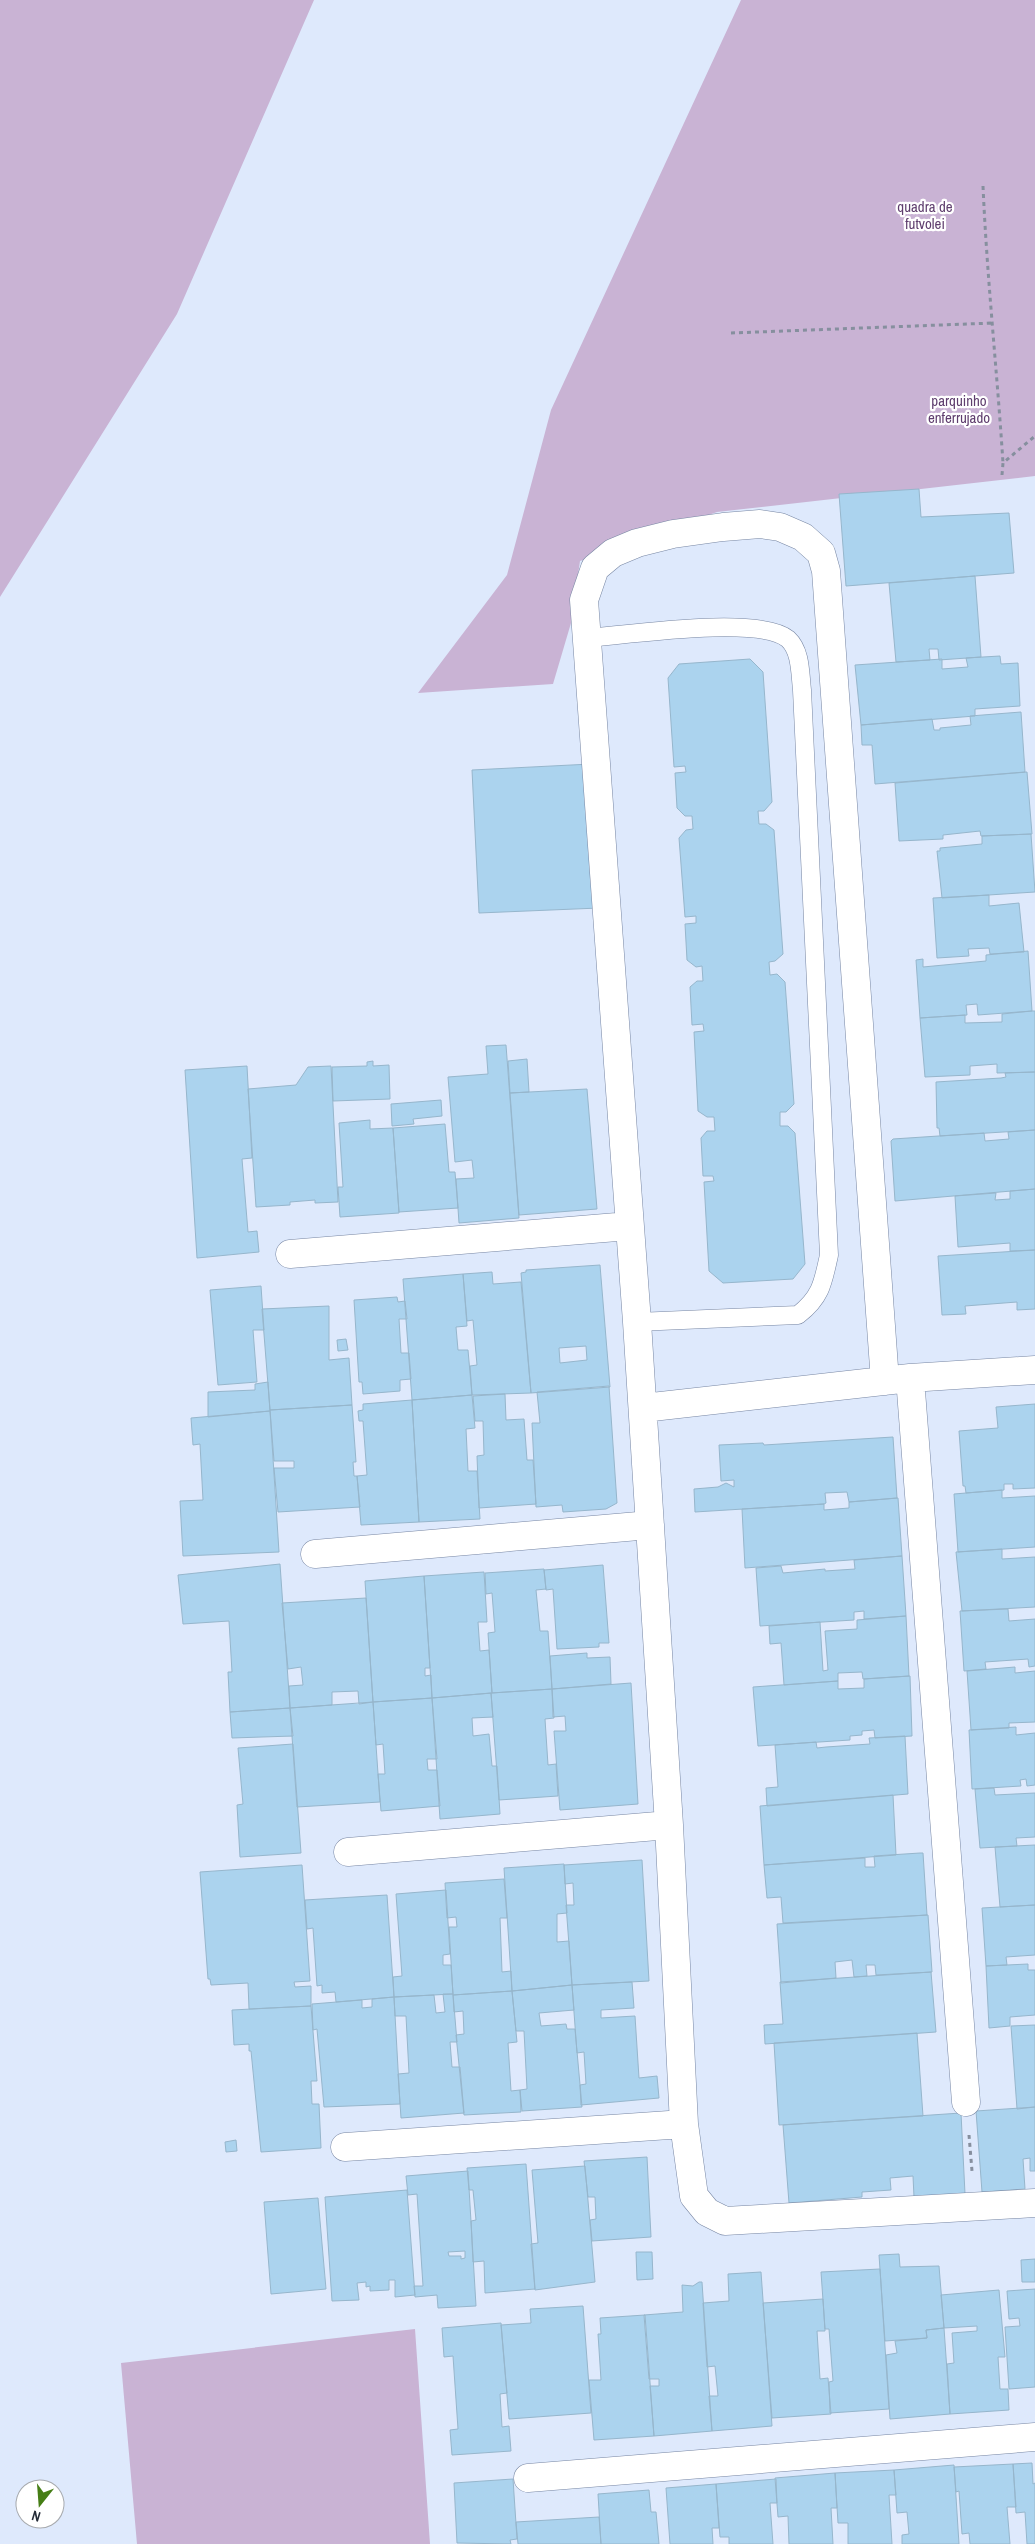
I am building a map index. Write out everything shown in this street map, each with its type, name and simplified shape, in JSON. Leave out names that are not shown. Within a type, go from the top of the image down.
[{"type":"street","points":[[966,2102],[897,1380],[828,585],[821,553],[803,537],[780,527],[760,524],[673,534],[637,543],[613,553],[595,568],[584,600],[629,1226],[638,1322],[669,1824],[684,2124],[694,2196],[707,2212],[725,2221],[1035,2203]]},
{"type":"street","points":[[290,1254],[629,1226]]},
{"type":"street","points":[[643,1408],[897,1380],[1035,1370]]},
{"type":"street","points":[[315,1554],[650,1525]]},
{"type":"street","points":[[348,1852],[669,1824]]},
{"type":"street","points":[[344,2147],[684,2124]]},
{"type":"street","points":[[528,2478],[1035,2437]]},
{"type":"lane","points":[[587,638],[726,626],[774,632],[788,639],[797,652],[802,690],[828,1255],[823,1281],[813,1303],[798,1315],[638,1322]]},
{"type":"path","points":[[983,186],[987,273],[994,323],[1004,463],[1002,475]]},
{"type":"path","points":[[731,333],[994,323]]},
{"type":"path","points":[[1004,463],[1035,436]]},
{"type":"path","points":[[966,2102],[976,2207]]},
{"type":"green space","points":[[0,0],[314,0],[177,314],[0,597]]},
{"type":"green space","points":[[741,0],[1035,0],[1035,476],[717,512],[580,561],[571,623],[553,684],[418,693],[507,575],[551,410]]},
{"type":"green space","points":[[415,2329],[430,2544],[137,2544],[121,2363]]},
{"type":"building","points":[[919,489],[921,517],[1009,513],[1014,573],[846,586],[839,494]]},
{"type":"building","points":[[975,576],[981,657],[939,660],[938,649],[929,649],[930,660],[896,662],[889,583]]},
{"type":"building","points":[[1000,656],[1001,664],[1018,663],[1020,706],[975,709],[975,716],[861,725],[855,665],[942,659],[942,669],[968,667],[966,658]]},
{"type":"building","points":[[750,659],[763,672],[772,802],[764,811],[758,811],[759,824],[766,824],[774,830],[783,954],[775,961],[769,962],[770,975],[777,974],[785,982],[794,1104],[786,1112],[780,1112],[780,1126],[788,1126],[795,1133],[805,1264],[793,1279],[723,1283],[709,1271],[704,1182],[714,1181],[713,1176],[703,1176],[701,1138],[707,1131],[715,1131],[714,1117],[707,1117],[698,1111],[694,1032],[704,1031],[703,1024],[692,1025],[690,987],[697,981],[703,981],[702,966],[696,967],[687,960],[685,924],[696,923],[696,916],[685,917],[679,838],[686,830],[693,829],[692,816],[685,816],[677,808],[675,773],[686,772],[685,766],[674,767],[668,678],[679,664]]},
{"type":"building","points":[[1021,712],[1025,772],[875,784],[872,745],[862,745],[861,725],[932,719],[934,730],[940,730],[940,728],[971,725],[970,716]]},
{"type":"building","points":[[591,764],[599,908],[479,913],[472,770]]},
{"type":"building","points":[[1027,772],[1032,834],[981,836],[980,831],[943,835],[943,839],[899,841],[895,783]]},
{"type":"building","points":[[1031,834],[1035,892],[942,898],[937,851],[940,851],[940,848],[982,844],[982,836]]},
{"type":"building","points":[[989,895],[989,906],[1019,903],[1024,952],[990,954],[989,948],[968,949],[969,956],[937,958],[933,898]]},
{"type":"building","points":[[1028,951],[1032,1011],[978,1015],[977,1004],[966,1005],[967,1015],[920,1018],[916,960],[923,959],[923,967],[986,961],[986,955]]},
{"type":"building","points":[[1035,1011],[1035,1072],[997,1073],[997,1064],[970,1066],[970,1075],[925,1077],[920,1018],[965,1015],[965,1023],[1002,1022],[1002,1014]]},
{"type":"building","points":[[506,1045],[519,1218],[459,1223],[456,1179],[474,1178],[472,1160],[455,1162],[448,1077],[488,1074],[486,1046]]},
{"type":"building","points":[[527,1059],[529,1092],[510,1093],[508,1061]]},
{"type":"building","points":[[373,1061],[373,1066],[389,1065],[390,1099],[333,1101],[332,1067],[367,1066],[367,1062]]},
{"type":"building","points":[[247,1066],[252,1158],[242,1159],[248,1232],[257,1231],[259,1252],[197,1258],[185,1070]]},
{"type":"building","points":[[331,1066],[338,1202],[315,1203],[315,1200],[290,1202],[290,1205],[256,1207],[248,1089],[296,1085],[308,1067]]},
{"type":"building","points":[[1035,1072],[1035,1130],[940,1136],[939,1128],[937,1128],[936,1082],[1001,1078],[1006,1077],[1005,1073]]},
{"type":"building","points":[[587,1089],[597,1209],[519,1215],[510,1093]]},
{"type":"building","points":[[441,1100],[442,1116],[413,1119],[414,1124],[392,1126],[391,1104]]},
{"type":"building","points":[[370,1120],[370,1129],[393,1128],[399,1213],[340,1217],[338,1187],[343,1187],[339,1123]]},
{"type":"building","points":[[445,1124],[449,1172],[455,1172],[458,1208],[399,1212],[393,1128]]},
{"type":"building","points":[[1035,1130],[1035,1189],[895,1201],[891,1141],[893,1139],[984,1133],[985,1141],[1009,1139],[1008,1132]]},
{"type":"building","points":[[1035,1189],[1035,1250],[1010,1251],[1010,1243],[958,1247],[955,1196],[996,1193],[995,1200],[1010,1199],[1010,1191]]},
{"type":"building","points":[[1035,1250],[1035,1309],[1017,1310],[1017,1302],[965,1306],[966,1314],[942,1315],[938,1256]]},
{"type":"building","points":[[600,1265],[610,1387],[531,1393],[521,1273],[526,1272],[526,1270]],"holes":[[[586,1346],[587,1360],[560,1363],[559,1348]]]},
{"type":"building","points":[[492,1272],[493,1284],[521,1282],[531,1393],[472,1395],[470,1366],[477,1365],[473,1320],[467,1321],[463,1274]]},
{"type":"building","points":[[463,1274],[467,1326],[456,1327],[458,1350],[468,1350],[472,1395],[412,1400],[403,1279]]},
{"type":"building","points":[[261,1286],[264,1330],[253,1330],[257,1382],[218,1385],[210,1290]]},
{"type":"building","points":[[397,1297],[398,1302],[405,1301],[407,1319],[399,1319],[401,1353],[409,1353],[411,1379],[400,1380],[400,1391],[363,1394],[362,1382],[359,1382],[354,1300]]},
{"type":"building","points":[[329,1306],[329,1360],[349,1358],[352,1405],[270,1410],[262,1309]]},
{"type":"building","points":[[346,1339],[348,1350],[338,1351],[337,1340]]},
{"type":"building","points":[[268,1382],[270,1411],[208,1417],[208,1392],[255,1390],[255,1384]]},
{"type":"building","points":[[609,1386],[617,1503],[606,1509],[563,1512],[562,1505],[536,1507],[532,1423],[540,1423],[537,1392]]},
{"type":"building","points":[[505,1394],[506,1420],[524,1419],[527,1460],[533,1460],[536,1504],[479,1508],[477,1456],[484,1455],[483,1421],[475,1421],[473,1396]]},
{"type":"building","points":[[472,1395],[475,1428],[466,1429],[468,1471],[477,1471],[480,1519],[419,1522],[412,1400]]},
{"type":"building","points":[[412,1400],[419,1522],[361,1525],[357,1476],[367,1475],[363,1421],[359,1421],[358,1411],[363,1410],[363,1404]]},
{"type":"building","points":[[1035,1404],[1035,1488],[1013,1489],[1013,1484],[1004,1484],[1004,1490],[966,1493],[965,1486],[963,1486],[959,1431],[998,1428],[996,1407]]},
{"type":"building","points":[[352,1405],[356,1462],[353,1462],[354,1476],[357,1476],[360,1507],[278,1512],[274,1468],[294,1468],[294,1461],[274,1461],[270,1410]]},
{"type":"building","points":[[270,1411],[279,1552],[183,1556],[180,1501],[203,1500],[200,1444],[193,1445],[191,1418]]},
{"type":"building","points":[[893,1437],[897,1498],[849,1502],[847,1492],[825,1493],[826,1503],[824,1504],[695,1512],[694,1489],[718,1487],[726,1483],[734,1487],[734,1480],[721,1481],[719,1445],[763,1443],[764,1445]]},
{"type":"building","points":[[1002,1490],[1002,1498],[1035,1496],[1035,1547],[958,1552],[954,1494]]},
{"type":"building","points":[[898,1498],[902,1556],[745,1568],[742,1509],[824,1504],[824,1510],[849,1508],[849,1502]]},
{"type":"building","points":[[1002,1549],[1002,1559],[1035,1557],[1035,1607],[962,1611],[956,1552]]},
{"type":"building","points":[[902,1556],[906,1616],[864,1619],[864,1611],[854,1612],[854,1620],[760,1626],[756,1568],[781,1566],[783,1573],[825,1569],[825,1571],[855,1569],[854,1560]]},
{"type":"building","points":[[280,1564],[290,1708],[230,1712],[228,1672],[232,1672],[229,1621],[183,1624],[178,1575]]},
{"type":"building","points":[[603,1565],[609,1643],[599,1643],[599,1647],[557,1649],[553,1589],[546,1590],[544,1570]]},
{"type":"building","points":[[544,1569],[546,1589],[536,1590],[540,1631],[548,1631],[552,1689],[492,1693],[488,1633],[495,1632],[492,1593],[486,1594],[485,1573]]},
{"type":"building","points":[[484,1572],[487,1622],[478,1622],[480,1651],[489,1650],[492,1693],[432,1698],[424,1576]]},
{"type":"building","points":[[424,1576],[430,1668],[425,1668],[425,1676],[431,1675],[432,1698],[373,1702],[365,1581]]},
{"type":"building","points":[[366,1598],[373,1702],[359,1704],[358,1691],[332,1692],[332,1705],[290,1708],[289,1686],[303,1685],[301,1667],[288,1669],[282,1603]]},
{"type":"building","points":[[1008,1609],[1009,1621],[1035,1619],[1035,1666],[1029,1667],[1028,1659],[985,1662],[986,1669],[964,1671],[960,1611]]},
{"type":"building","points":[[906,1616],[909,1676],[863,1679],[862,1672],[838,1673],[838,1681],[784,1685],[781,1643],[770,1644],[769,1626],[820,1622],[823,1671],[828,1670],[825,1631],[857,1629],[857,1620]]},
{"type":"building","points":[[587,1653],[587,1658],[610,1657],[611,1684],[552,1689],[550,1656]]},
{"type":"building","points":[[1015,1667],[1015,1673],[1035,1671],[1035,1722],[1009,1723],[1009,1728],[971,1730],[967,1671]]},
{"type":"building","points":[[910,1676],[912,1736],[875,1738],[874,1730],[862,1731],[862,1735],[850,1736],[850,1740],[758,1746],[753,1687],[838,1681],[838,1689],[864,1688],[864,1679]]},
{"type":"building","points":[[631,1683],[638,1804],[560,1810],[554,1731],[566,1731],[565,1716],[553,1717],[552,1689]]},
{"type":"building","points":[[552,1689],[554,1718],[545,1719],[548,1765],[556,1764],[558,1796],[499,1800],[491,1693]]},
{"type":"building","points":[[491,1693],[493,1717],[472,1718],[473,1736],[489,1734],[492,1766],[497,1766],[500,1814],[440,1819],[432,1698]]},
{"type":"building","points":[[432,1698],[437,1759],[427,1759],[428,1770],[437,1770],[440,1806],[381,1811],[378,1774],[385,1774],[383,1744],[376,1745],[373,1702]]},
{"type":"building","points":[[373,1702],[380,1802],[297,1807],[290,1708]]},
{"type":"building","points":[[290,1708],[293,1736],[232,1738],[230,1712]]},
{"type":"building","points":[[1016,1727],[1016,1735],[1035,1733],[1035,1785],[1027,1786],[1026,1779],[1020,1780],[1021,1786],[972,1789],[969,1730]]},
{"type":"building","points":[[905,1736],[908,1794],[767,1806],[766,1788],[778,1787],[775,1745],[816,1742],[817,1748],[870,1744],[869,1738]]},
{"type":"building","points":[[293,1744],[301,1853],[240,1857],[237,1805],[243,1804],[238,1748]]},
{"type":"building","points":[[994,1788],[995,1795],[1035,1793],[1035,1837],[1016,1838],[1017,1846],[980,1848],[975,1789]]},
{"type":"building","points":[[893,1795],[896,1855],[764,1865],[760,1806]]},
{"type":"building","points":[[1035,1845],[1035,1905],[1000,1907],[995,1847]]},
{"type":"building","points":[[923,1853],[927,1915],[783,1923],[781,1897],[767,1898],[764,1865],[865,1858],[865,1867],[875,1867],[874,1856]]},
{"type":"building","points":[[642,1860],[649,1981],[572,1985],[566,1905],[574,1905],[573,1883],[565,1884],[564,1865]]},
{"type":"building","points":[[564,1864],[567,1913],[557,1914],[557,1942],[569,1941],[572,1985],[512,1991],[504,1868]]},
{"type":"building","points":[[302,1865],[310,1981],[294,1982],[295,1987],[311,1986],[311,2006],[249,2009],[248,1983],[211,1985],[210,1979],[208,1979],[200,1872]]},
{"type":"building","points":[[504,1879],[507,1918],[500,1918],[502,1972],[511,1971],[512,1991],[453,1995],[449,1927],[457,1927],[456,1917],[447,1918],[445,1883]]},
{"type":"building","points":[[446,1890],[450,1954],[443,1955],[443,1965],[451,1965],[453,1994],[394,1997],[393,1977],[402,1976],[396,1894]]},
{"type":"building","points":[[387,1895],[394,1997],[336,2002],[335,1992],[322,1993],[322,1985],[317,1986],[313,1928],[307,1929],[305,1900]]},
{"type":"building","points":[[1035,1905],[1035,1955],[1006,1957],[1007,1965],[986,1966],[982,1908]]},
{"type":"building","points":[[928,1915],[932,1972],[876,1975],[875,1965],[866,1965],[867,1976],[854,1977],[852,1960],[835,1962],[836,1978],[781,1983],[777,1924]]},
{"type":"building","points":[[1028,1964],[1028,1970],[1035,1970],[1035,2015],[1010,2017],[1010,2026],[989,2028],[986,1966]]},
{"type":"building","points":[[931,1972],[936,2032],[765,2044],[764,2025],[783,2024],[780,1982]]},
{"type":"building","points":[[632,1982],[634,2008],[601,2010],[601,2018],[635,2016],[639,2078],[657,2076],[659,2098],[581,2105],[580,2085],[586,2084],[584,2052],[577,2053],[572,1985]]},
{"type":"building","points":[[572,1985],[574,2010],[539,2013],[541,2026],[566,2024],[567,2029],[575,2029],[582,2107],[522,2111],[520,2090],[527,2089],[524,2031],[516,2031],[512,1991]]},
{"type":"building","points":[[512,1991],[517,2042],[508,2043],[511,2091],[520,2090],[521,2112],[464,2115],[456,2035],[464,2034],[463,2011],[454,2012],[453,1995]]},
{"type":"building","points":[[443,1994],[453,1994],[457,2042],[450,2042],[452,2067],[460,2067],[464,2113],[401,2118],[398,2074],[409,2073],[406,2016],[395,2016],[394,1997],[434,1995],[436,2013],[445,2012]]},
{"type":"building","points":[[394,1997],[400,2104],[324,2107],[317,2029],[313,2030],[312,2004],[362,2000],[362,2008],[372,2007],[372,1999]]},
{"type":"building","points":[[311,2006],[317,2081],[311,2081],[312,2104],[319,2104],[321,2148],[261,2152],[251,2051],[249,2051],[249,2044],[234,2045],[232,2010]]},
{"type":"building","points":[[1035,2025],[1035,2107],[1017,2109],[1011,2026]]},
{"type":"building","points":[[917,2033],[923,2116],[779,2125],[774,2043]]},
{"type":"building","points":[[1035,2107],[1035,2171],[1030,2171],[1030,2158],[1023,2159],[1025,2189],[982,2192],[976,2111]]},
{"type":"building","points":[[961,2113],[965,2194],[914,2197],[913,2176],[890,2178],[891,2190],[862,2192],[862,2197],[789,2203],[783,2125]]},
{"type":"building","points":[[236,2140],[237,2151],[226,2152],[225,2142]]},
{"type":"building","points":[[647,2157],[651,2237],[592,2241],[590,2220],[596,2219],[595,2197],[588,2197],[584,2161]]},
{"type":"building","points":[[526,2164],[535,2289],[485,2293],[484,2261],[473,2262],[471,2221],[476,2220],[473,2190],[469,2190],[467,2168]]},
{"type":"building","points":[[585,2166],[595,2282],[535,2290],[531,2244],[538,2243],[532,2170]]},
{"type":"building","points":[[468,2171],[476,2306],[438,2308],[437,2295],[415,2297],[414,2286],[423,2286],[417,2194],[408,2195],[406,2176]],"holes":[[[465,2251],[465,2258],[449,2256],[448,2252]]]},
{"type":"building","points":[[407,2190],[415,2295],[395,2297],[395,2280],[389,2280],[389,2290],[370,2291],[370,2286],[366,2287],[366,2282],[357,2283],[359,2300],[332,2301],[325,2197]]},
{"type":"building","points":[[318,2198],[326,2289],[271,2294],[264,2202]]},
{"type":"building","points":[[636,2252],[652,2252],[653,2279],[637,2280]]},
{"type":"building","points":[[899,2254],[900,2267],[939,2266],[944,2328],[926,2330],[927,2338],[885,2341],[879,2255]]},
{"type":"building","points":[[1035,2259],[1035,2282],[1022,2282],[1021,2260]]},
{"type":"building","points":[[880,2269],[889,2409],[830,2413],[829,2382],[833,2381],[829,2329],[825,2329],[821,2272]]},
{"type":"building","points":[[761,2272],[772,2426],[712,2431],[709,2396],[718,2396],[715,2366],[707,2367],[703,2303],[729,2301],[728,2274]]},
{"type":"building","points":[[702,2282],[712,2431],[654,2436],[650,2386],[659,2386],[659,2379],[649,2379],[644,2315],[683,2312],[682,2285],[693,2286]]},
{"type":"building","points":[[1035,2289],[1035,2387],[1009,2389],[1005,2327],[1020,2326],[1019,2318],[1009,2319],[1007,2291]]},
{"type":"building","points":[[999,2290],[1005,2357],[998,2357],[1000,2389],[1008,2389],[1009,2410],[950,2414],[947,2364],[954,2363],[952,2333],[977,2331],[977,2326],[944,2328],[941,2295]]},
{"type":"building","points":[[823,2299],[825,2331],[817,2331],[820,2379],[828,2378],[831,2414],[772,2418],[763,2303]]},
{"type":"building","points":[[583,2306],[591,2413],[509,2419],[501,2325],[531,2323],[530,2309]]},
{"type":"building","points":[[645,2315],[654,2436],[594,2440],[589,2380],[601,2380],[598,2334],[601,2334],[600,2318]]},
{"type":"building","points":[[501,2323],[507,2393],[500,2394],[502,2427],[509,2426],[511,2451],[452,2455],[450,2430],[458,2429],[453,2356],[444,2357],[442,2328]]},
{"type":"building","points":[[944,2328],[950,2414],[890,2419],[886,2355],[897,2353],[895,2341],[927,2338],[926,2330]]},
{"type":"building","points":[[1032,2463],[1033,2484],[1035,2483],[1035,2544],[1027,2544],[1025,2512],[1016,2513],[1013,2464]]},
{"type":"building","points":[[1013,2464],[1016,2507],[1007,2507],[1010,2544],[970,2544],[969,2533],[962,2534],[959,2491],[956,2492],[954,2467]]},
{"type":"building","points":[[954,2465],[959,2544],[902,2544],[902,2535],[909,2534],[907,2512],[897,2513],[894,2470]]},
{"type":"building","points":[[894,2470],[896,2495],[889,2495],[892,2544],[848,2544],[848,2523],[838,2523],[835,2473]]},
{"type":"building","points":[[835,2473],[837,2508],[831,2508],[833,2544],[789,2544],[788,2516],[778,2517],[775,2478]]},
{"type":"building","points":[[513,2479],[517,2539],[510,2540],[511,2544],[457,2543],[454,2483]]},
{"type":"building","points":[[776,2479],[777,2503],[770,2503],[773,2544],[729,2544],[729,2537],[720,2537],[716,2484]]},
{"type":"building","points":[[716,2484],[719,2528],[712,2528],[713,2544],[670,2544],[666,2488]]},
{"type":"building","points":[[649,2490],[651,2512],[656,2512],[659,2544],[601,2544],[598,2494]]},
{"type":"building","points":[[599,2517],[601,2544],[518,2544],[516,2522]]},
{"type":"park label","name":"quadra de futvolei","points":[[925,216]]},
{"type":"park label","name":"parquinho enferrujado","points":[[959,410]]}]
